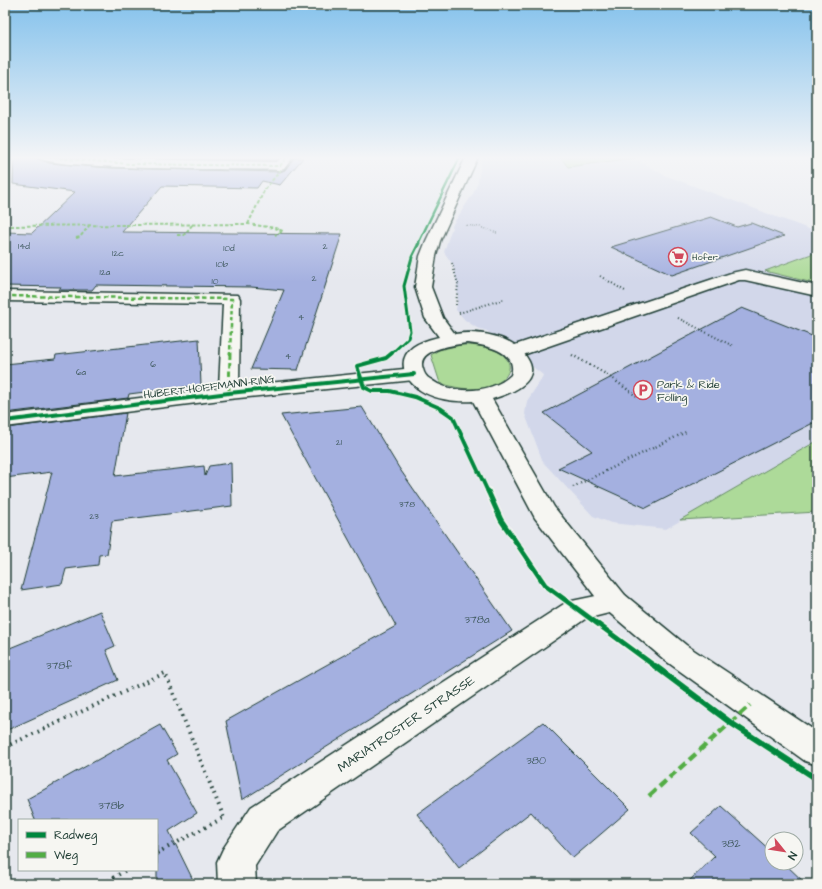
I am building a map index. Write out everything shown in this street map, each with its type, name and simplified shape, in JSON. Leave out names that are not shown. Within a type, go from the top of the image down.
[{"type":"main road","points":[[449,339],[434,318],[423,287],[428,256],[453,198]]},
{"type":"main road","points":[[513,352],[650,305],[746,275],[817,291]]},
{"type":"main road","name":"HUBERT-HOFFMANN-RING","points":[[5,296],[232,299],[229,393]]},
{"type":"main road","points":[[467,338],[484,340],[500,344],[513,352],[521,362],[522,373],[515,383],[500,391],[480,396],[460,396],[440,392],[424,384],[414,374],[412,365],[414,356],[422,349],[434,343],[449,339],[467,338]]},
{"type":"main road","name":"HUBERT-HOFFMANN-RING","points":[[5,420],[229,393],[414,374]]},
{"type":"main road","points":[[480,396],[544,512],[615,602],[676,653],[817,750]]},
{"type":"main road","name":"MARIATROSTER STRASSE","points":[[237,873],[264,819],[577,610],[615,602]]},
{"type":"path","points":[[441,223],[480,227],[497,233]]},
{"type":"path","points":[[448,260],[453,265],[458,282],[458,296],[455,306],[457,314],[461,317]]},
{"type":"path","points":[[600,276],[629,294]]},
{"type":"path","points":[[457,314],[462,311],[504,300]]},
{"type":"path","points":[[650,305],[702,329],[733,346]]},
{"type":"path","points":[[569,354],[606,374],[638,397]]},
{"type":"path","points":[[574,487],[686,432]]},
{"type":"path","points":[[5,747],[165,673],[224,817],[237,873]]},
{"type":"path","points":[[103,884],[124,871]]},
{"type":"shaded area","points":[[470,198],[727,198],[817,232],[817,252],[766,271],[817,284],[817,441],[666,529],[611,523],[593,516],[543,462],[525,414],[527,401],[543,375],[487,331],[477,328],[465,320],[456,310],[458,297],[457,283],[453,265],[444,252],[453,224]]},
{"type":"green space","points":[[817,252],[817,284],[765,271]]},
{"type":"green space","points":[[460,345],[486,347],[502,354],[509,363],[508,373],[500,382],[485,387],[465,389],[440,383],[431,355],[439,350]]},
{"type":"green space","points":[[817,441],[817,512],[680,520]]},
{"type":"building","points":[[68,198],[151,198],[122,232],[342,234],[298,370],[251,369],[284,290],[251,287],[96,285],[92,290],[59,290],[61,287],[5,286],[5,232],[32,233]]},
{"type":"building","name":"Hofer","points":[[711,217],[737,227],[751,223],[784,236],[672,275],[611,247]]},
{"type":"building","name":"Park & Ride Fölling","points":[[742,308],[817,338],[817,421],[646,508],[558,468],[592,451],[544,413]]},
{"type":"building","points":[[199,339],[201,385],[129,394],[128,398],[5,413],[5,364],[55,359],[56,355]]},
{"type":"building","points":[[362,407],[399,468],[512,631],[242,800],[226,721],[396,626],[281,415]]},
{"type":"building","points":[[126,413],[115,476],[204,466],[205,476],[209,466],[231,463],[232,506],[112,521],[107,554],[99,555],[98,565],[66,569],[62,584],[21,590],[52,472],[5,478],[5,428]]},
{"type":"building","points":[[100,611],[115,646],[106,650],[118,680],[5,731],[5,650]]},
{"type":"building","points":[[543,722],[630,809],[573,858],[531,812],[459,868],[417,814]]},
{"type":"building","points":[[160,725],[177,754],[167,760],[197,813],[169,831],[195,884],[157,884],[158,819],[35,819],[27,799]]},
{"type":"building","points":[[721,806],[764,845],[764,871],[792,871],[806,884],[686,884],[715,856],[691,833]]},
{"type":"marked path","points":[[248,224],[260,198]]},
{"type":"marked path","points":[[177,235],[184,235],[193,224]]},
{"type":"marked path","points":[[5,226],[248,224],[275,228],[283,231],[275,235]]},
{"type":"marked path","points":[[76,238],[80,237],[89,226]]},
{"type":"marked path","points":[[5,296],[232,299],[229,393]]},
{"type":"marked path","points":[[649,796],[750,705]]},
{"type":"cycle path","points":[[440,198],[412,257],[404,286],[410,331],[408,338],[386,358],[357,366],[364,387],[369,391],[390,391],[415,397],[440,408],[453,417],[501,520],[545,585],[731,723],[784,759],[817,779]]},
{"type":"cycle path","points":[[5,421],[229,393],[414,374]]},
{"type":"place","name":"Hofer","points":[[678,257]]},
{"type":"place","name":"Park & Ride Fölling","points":[[643,390]]}]
